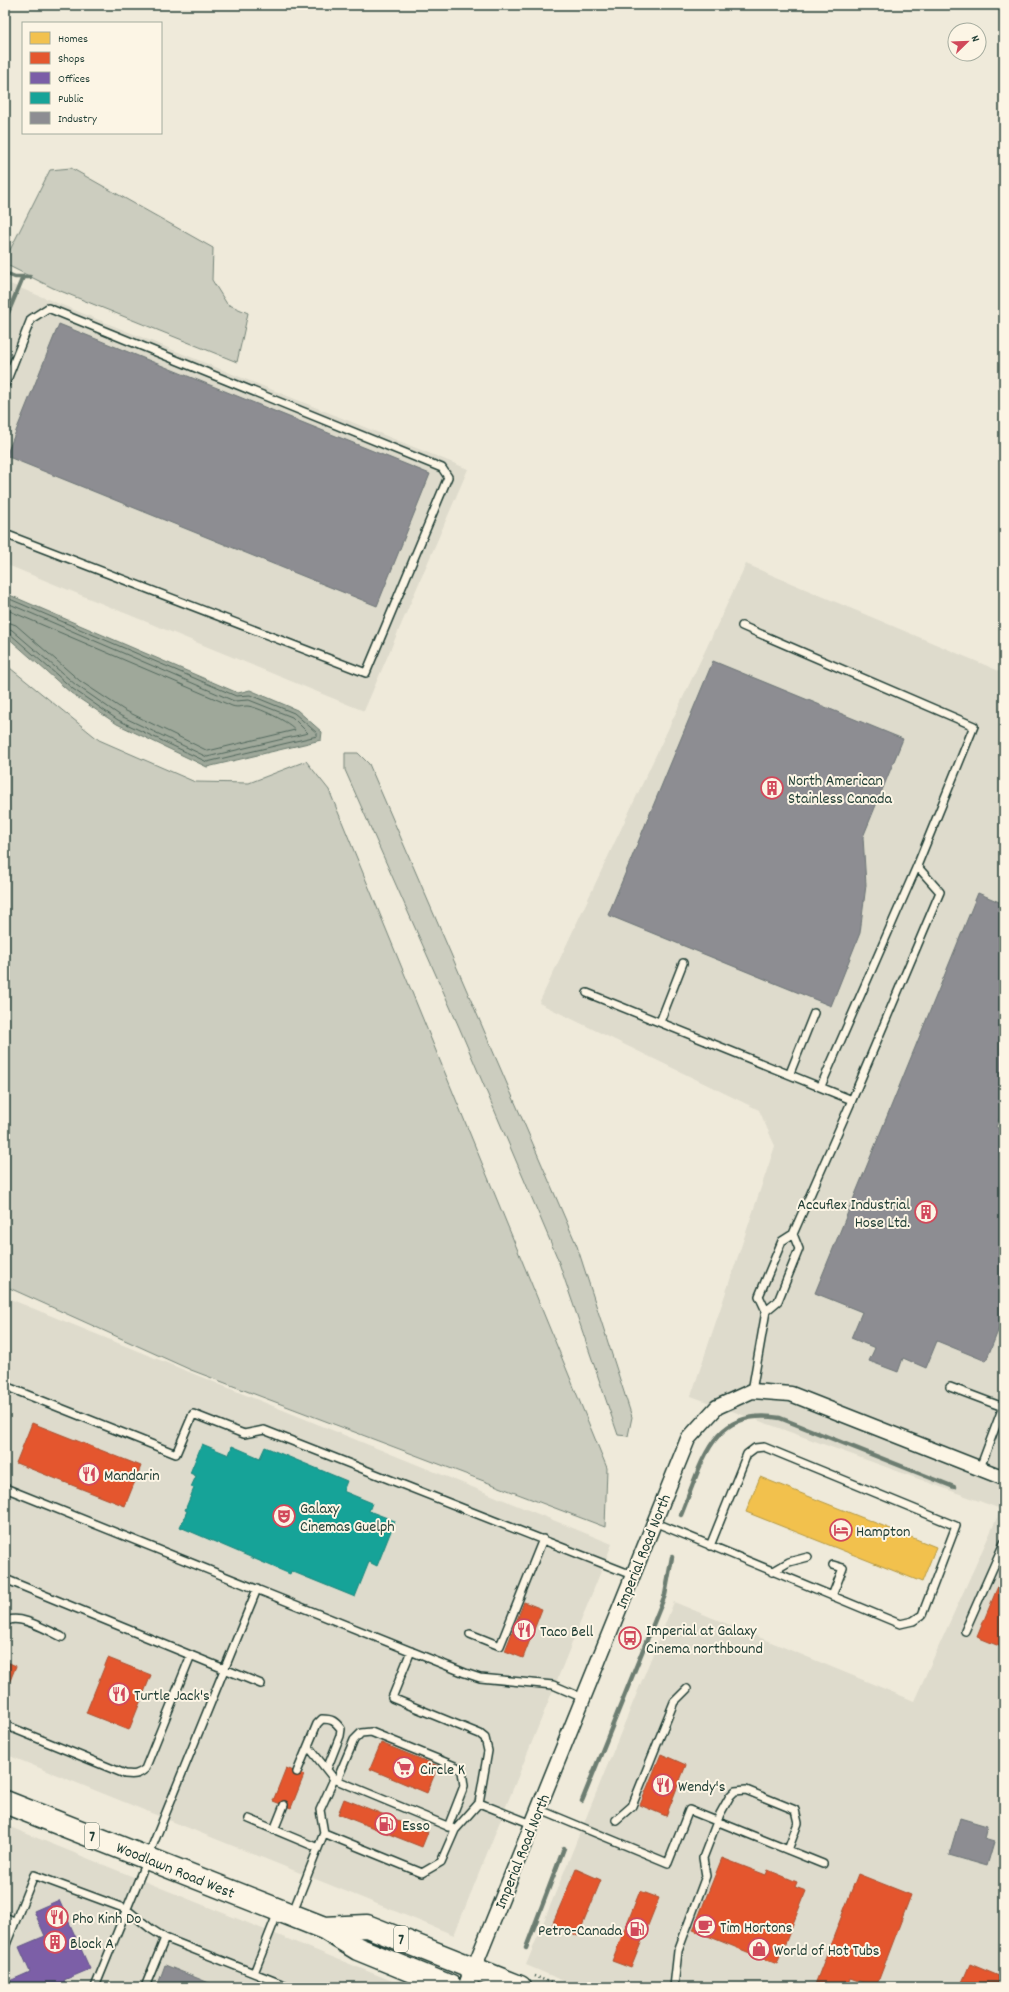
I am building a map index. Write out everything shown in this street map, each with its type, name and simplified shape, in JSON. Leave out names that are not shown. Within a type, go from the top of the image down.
[{"type":"main road","name":"Woodlawn Road West","points":[[7,1805],[148,1858],[324,1928],[358,1949],[451,1987]]},
{"type":"main road","name":"Woodlawn Road West","points":[[324,1928],[368,1926],[470,1977],[520,1987]]},
{"type":"street","name":"Imperial Road North","points":[[470,1977],[688,1439],[717,1407],[752,1391],[791,1394],[1004,1478]]},
{"type":"lane","points":[[5,385],[31,318],[48,308],[442,468],[448,476],[366,673],[5,534]]},
{"type":"lane","points":[[742,626],[974,726],[917,866],[821,1086]]},
{"type":"lane","points":[[752,1391],[766,1311],[759,1296],[782,1241],[793,1234],[852,1100],[940,892],[917,866]]},
{"type":"lane","points":[[660,1022],[683,963]]},
{"type":"lane","points":[[587,993],[821,1086],[852,1100]]},
{"type":"lane","points":[[790,1074],[814,1013]]},
{"type":"lane","points":[[766,1311],[778,1301],[799,1249],[793,1234]]},
{"type":"lane","points":[[5,1384],[10,1388],[176,1454],[193,1414],[244,1434],[264,1430],[632,1575]]},
{"type":"lane","points":[[950,1387],[1003,1405],[980,1468]]},
{"type":"lane","points":[[654,1522],[710,1546],[772,1572],[900,1624],[913,1621],[922,1615],[956,1526],[764,1447],[755,1448],[747,1454],[710,1546]]},
{"type":"lane","points":[[5,1488],[480,1678],[553,1685],[583,1698]]},
{"type":"lane","points":[[470,1634],[500,1646],[543,1539]]},
{"type":"lane","points":[[965,1631],[1004,1542]]},
{"type":"lane","points":[[772,1572],[789,1562],[808,1557]]},
{"type":"lane","points":[[832,1596],[843,1568],[833,1565]]},
{"type":"lane","points":[[5,1579],[261,1684]]},
{"type":"lane","points":[[95,1987],[256,1589]]},
{"type":"lane","points":[[5,1623],[19,1618],[62,1637]]},
{"type":"lane","points":[[411,1651],[392,1698],[480,1734],[485,1738],[488,1752],[479,1803],[452,1828]]},
{"type":"lane","points":[[5,1725],[125,1774],[134,1775],[140,1773],[145,1769],[191,1655]]},
{"type":"lane","points":[[616,1820],[632,1806],[674,1702],[687,1689]]},
{"type":"lane","points":[[297,1772],[317,1724],[322,1719],[330,1719],[336,1722],[341,1729],[340,1736],[327,1769]]},
{"type":"lane","points":[[254,1973],[318,1848],[324,1833],[320,1810],[336,1780],[354,1740],[361,1733],[371,1732],[457,1767],[462,1771],[464,1786],[441,1862],[422,1873],[324,1833]]},
{"type":"lane","points":[[308,1746],[336,1780],[452,1828]]},
{"type":"lane","points":[[674,1987],[678,1951],[706,1876],[703,1858],[718,1821],[730,1796],[735,1791],[746,1790],[795,1810],[798,1823],[788,1850]]},
{"type":"lane","points":[[479,1803],[532,1824]]},
{"type":"lane","points":[[274,1830],[284,1805]]},
{"type":"lane","points":[[538,1810],[668,1863],[689,1810],[824,1864]]},
{"type":"lane","points":[[249,1819],[318,1848]]},
{"type":"lane","points":[[5,1947],[34,1875],[126,1909],[165,1938],[289,1987]]},
{"type":"lane","points":[[5,1917],[15,1922]]},
{"type":"lane","points":[[145,1987],[165,1938]]},
{"type":"shaded area","points":[[71,168],[213,248],[212,280],[227,304],[248,313],[237,362],[53,288],[5,264],[5,260],[50,170]]},
{"type":"shaded area","points":[[5,282],[468,469],[364,711],[5,564]]},
{"type":"shaded area","points":[[746,564],[1004,673],[1004,1987],[578,1987],[526,1965],[674,1602],[914,1701],[1001,1509],[691,1396],[775,1146],[759,1110],[539,1003]]},
{"type":"shaded area","points":[[5,664],[99,740],[195,782],[249,783],[306,761],[329,790],[607,1468],[605,1527],[191,1370],[5,1286]]},
{"type":"shaded area","points":[[345,753],[358,753],[369,764],[577,1246],[632,1417],[628,1436],[618,1435],[557,1257],[459,1027],[345,770]]},
{"type":"shaded area","points":[[5,1297],[612,1544],[454,1935],[5,1754]]},
{"type":"shaded area","points":[[5,1825],[156,1886],[407,1987],[5,1987]]},
{"type":"water","points":[[5,593],[238,693],[250,690],[297,710],[322,732],[321,740],[207,767],[117,724],[71,693],[5,635]]},
{"type":"building: Homes","name":"Hampton","points":[[760,1477],[936,1547],[922,1582],[746,1512]]},
{"type":"building: Shops","points":[[32,1423],[141,1466],[125,1506],[16,1463]]},
{"type":"building: Shops","points":[[1001,1579],[1004,1581],[1004,1648],[977,1637]]},
{"type":"building: Shops","name":"Taco Bell","points":[[524,1602],[542,1609],[523,1658],[505,1651]]},
{"type":"building: Shops","name":"Turtle Jack's","points":[[108,1658],[151,1675],[129,1730],[86,1713]]},
{"type":"building: Shops","points":[[5,1661],[16,1666],[5,1693]]},
{"type":"building: Shops","name":"Circle K","points":[[381,1743],[438,1766],[427,1793],[370,1769]]},
{"type":"building: Shops","name":"Wendy's","points":[[661,1754],[686,1765],[666,1816],[640,1805]]},
{"type":"building: Shops","points":[[286,1768],[304,1775],[291,1808],[273,1801]]},
{"type":"building: Shops","points":[[344,1799],[428,1832],[422,1847],[338,1814]]},
{"type":"building: Shops","points":[[722,1858],[766,1875],[768,1870],[797,1882],[795,1887],[806,1891],[777,1964],[693,1930]]},
{"type":"building: Shops","points":[[576,1869],[601,1880],[578,1936],[552,1925]]},
{"type":"building: Shops","points":[[858,1874],[911,1895],[876,1987],[850,1978],[847,1987],[814,1987]]},
{"type":"building: Shops","points":[[640,1891],[659,1898],[631,1968],[612,1961]]},
{"type":"building: Shops","points":[[970,1964],[1004,1978],[1003,1987],[960,1987]]},
{"type":"building: Offices","name":"Block A","points":[[59,1900],[90,1969],[64,1980],[67,1987],[6,1987],[5,1983],[30,1972],[19,1947],[45,1936],[34,1911]]},
{"type":"building: Public","name":"Galaxy Cinemas Guelph","points":[[202,1444],[229,1455],[232,1446],[260,1458],[265,1447],[347,1481],[343,1491],[372,1503],[369,1511],[395,1521],[377,1566],[369,1562],[355,1597],[291,1571],[290,1574],[180,1527],[194,1488],[191,1487],[196,1476],[190,1473]]},
{"type":"building: Industry","points":[[59,324],[430,474],[377,606],[6,456]]},
{"type":"building: Industry","name":"North American Stainless Canada","points":[[713,661],[903,739],[863,837],[866,885],[860,933],[831,1006],[608,915]]},
{"type":"building: Industry","name":"Accuflex Industrial Hose Ltd.","points":[[978,893],[1004,904],[1004,1107],[996,1127],[1004,1131],[1004,1316],[986,1361],[937,1341],[926,1368],[903,1358],[898,1372],[869,1361],[875,1348],[851,1338],[862,1312],[815,1293]]},
{"type":"building: Industry","points":[[960,1818],[987,1826],[984,1839],[994,1842],[987,1866],[949,1855]]},
{"type":"building: Industry","points":[[165,1965],[219,1987],[157,1987]]},
{"type":"waterway","points":[[5,273],[15,277],[30,277]]},
{"type":"waterway","points":[[5,320],[23,277]]},
{"type":"waterway","points":[[681,1515],[703,1459],[712,1443],[724,1430],[738,1421],[757,1417],[780,1418],[954,1487]]},
{"type":"waterway","points":[[582,1801],[665,1595],[672,1557]]},
{"type":"waterway","points":[[526,1948],[564,1848]]},
{"type":"place","name":"North American Stainless Canada","points":[[772,788]]},
{"type":"place","name":"Accuflex Industrial Hose Ltd.","points":[[926,1212]]},
{"type":"place","name":"Mandarin","points":[[89,1474]]},
{"type":"place","name":"Galaxy Cinemas Guelph","points":[[284,1516]]},
{"type":"place","name":"Hampton","points":[[841,1530]]},
{"type":"place","name":"Taco Bell","points":[[524,1630]]},
{"type":"place","name":"Imperial at Galaxy Cinema northbound","points":[[630,1638]]},
{"type":"place","name":"Turtle Jack's","points":[[119,1694]]},
{"type":"place","name":"Circle K","points":[[404,1768]]},
{"type":"place","name":"Wendy's","points":[[663,1785]]},
{"type":"place","name":"Esso","points":[[386,1824]]},
{"type":"place","name":"Pho Kinh Do","points":[[57,1917]]},
{"type":"place","name":"Tim Hortons","points":[[705,1926]]},
{"type":"place","name":"Petro-Canada","points":[[637,1929]]},
{"type":"place","name":"Block A","points":[[55,1942]]},
{"type":"place","name":"World of Hot Tubs","points":[[759,1949]]}]
